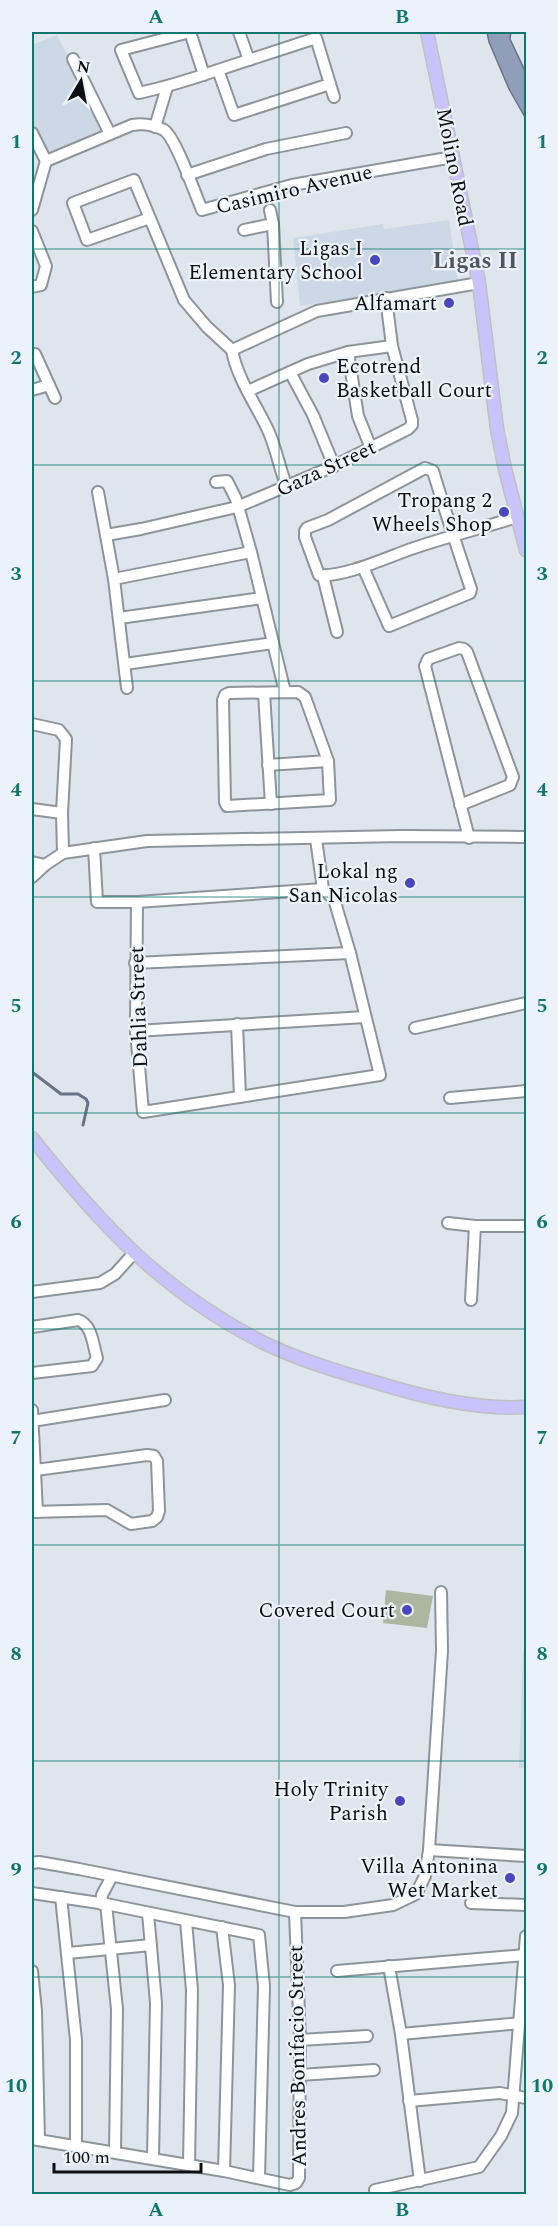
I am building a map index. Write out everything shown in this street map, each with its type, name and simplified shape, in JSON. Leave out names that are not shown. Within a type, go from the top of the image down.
[{"type":"main road","name":"Molino Road","points":[[427,32],[479,283],[497,429],[526,550]]},
{"type":"main road","points":[[32,1138],[81,1199],[134,1253],[167,1282],[233,1326],[264,1343],[352,1376],[418,1394],[484,1405],[526,1407]]},
{"type":"street","points":[[204,75],[190,32],[122,50],[139,93],[167,87],[204,75],[218,70],[316,38],[334,97]]},
{"type":"street","points":[[238,32],[249,60]]},
{"type":"street","points":[[73,59],[110,134]]},
{"type":"street","points":[[218,70],[234,115],[330,84]]},
{"type":"street","points":[[32,210],[34,193],[46,161],[143,123],[155,127],[167,87]]},
{"type":"street","name":"Casimiro Avenue","points":[[155,127],[164,131],[173,141],[202,210],[354,173],[453,157]]},
{"type":"street","points":[[32,133],[46,161]]},
{"type":"street","points":[[187,175],[266,149],[346,133]]},
{"type":"street","points":[[150,218],[87,240],[73,203],[134,180],[150,218],[184,300],[207,327],[232,350],[233,358],[248,391],[269,431],[279,469],[287,486]]},
{"type":"street","points":[[270,210],[273,224],[277,302]]},
{"type":"street","points":[[244,230],[273,224]]},
{"type":"street","points":[[32,231],[46,266],[41,285],[32,287]]},
{"type":"street","points":[[232,350],[317,311],[479,283]]},
{"type":"street","points":[[248,391],[308,364],[348,352],[392,345],[386,298]]},
{"type":"street","name":"Gaza Street","points":[[106,535],[237,507],[334,466],[412,425],[392,345]]},
{"type":"street","points":[[348,352],[358,416],[371,448]]},
{"type":"street","points":[[32,355],[35,354],[55,398]]},
{"type":"street","points":[[290,372],[313,415],[334,466]]},
{"type":"street","points":[[32,390],[50,385]]},
{"type":"street","points":[[363,567],[389,626],[470,592],[454,537],[432,471],[425,468],[304,531],[319,575],[363,567],[411,549],[454,537],[517,517]]},
{"type":"street","points":[[216,482],[229,483],[237,507],[251,552],[285,692]]},
{"type":"street","points":[[98,492],[114,579],[127,688]]},
{"type":"street","points":[[114,579],[251,552]]},
{"type":"street","points":[[323,576],[337,632]]},
{"type":"street","points":[[119,618],[262,598]]},
{"type":"street","points":[[125,664],[273,643]]},
{"type":"street","points":[[460,805],[510,786],[513,777],[467,652],[459,648],[428,659],[424,666],[460,805],[469,838]]},
{"type":"street","points":[[285,692],[298,692],[305,697],[328,761],[330,800],[227,806],[225,802],[223,712],[225,695],[285,692]]},
{"type":"street","points":[[264,693],[271,804]]},
{"type":"street","points":[[32,724],[59,730],[66,738],[62,813],[63,853]]},
{"type":"street","points":[[268,765],[328,761]]},
{"type":"street","points":[[32,809],[62,813]]},
{"type":"street","points":[[32,878],[45,865],[63,853],[147,841],[401,836],[526,837]]},
{"type":"street","points":[[237,1024],[240,1097],[380,1075],[350,953],[334,899],[323,889],[316,839]]},
{"type":"street","points":[[94,848],[97,902],[137,902],[323,889]]},
{"type":"street","points":[[32,862],[45,865]]},
{"type":"street","name":"Dahlia Street","points":[[137,902],[136,1031],[143,1112],[240,1097]]},
{"type":"street","points":[[135,963],[350,953]]},
{"type":"street","points":[[415,1028],[526,1002]]},
{"type":"street","points":[[136,1031],[365,1017]]},
{"type":"street","points":[[450,1098],[526,1091]]},
{"type":"street","points":[[447,1223],[475,1226],[526,1226]]},
{"type":"street","points":[[471,1300],[475,1226]]},
{"type":"street","points":[[32,1292],[100,1283],[115,1274],[134,1253]]},
{"type":"street","points":[[32,1327],[83,1321],[89,1329],[97,1358],[92,1366],[32,1373]]},
{"type":"street","points":[[36,1470],[154,1455],[157,1461],[159,1511],[157,1517],[152,1521],[131,1524],[107,1510],[34,1512],[36,1470],[32,1417],[165,1400]]},
{"type":"street","points":[[32,1863],[39,1862],[111,1879],[295,1912],[344,1912],[393,1905],[416,1894],[425,1876],[429,1850],[442,1651],[441,1592]]},
{"type":"street","points":[[429,1850],[526,1856]]},
{"type":"street","points":[[107,1905],[115,1897],[111,1879]]},
{"type":"street","points":[[32,1893],[222,1926],[259,1935],[264,1986],[259,2178]]},
{"type":"street","points":[[61,1897],[76,2040],[76,2146]]},
{"type":"street","points":[[471,1903],[526,1905]]},
{"type":"street","points":[[107,1905],[117,2009],[115,2152]]},
{"type":"street","name":"Andres Bonifacio Street","points":[[35,2140],[153,2158],[290,2185],[298,2181],[300,2040],[295,1912]]},
{"type":"street","points":[[148,1913],[156,2003],[153,2158]]},
{"type":"street","points":[[186,1921],[192,1990],[189,2165]]},
{"type":"street","points":[[222,1926],[229,1985],[224,2171]]},
{"type":"street","points":[[375,2190],[479,2167],[508,2124],[514,2096],[521,2023],[526,1936]]},
{"type":"street","points":[[68,1953],[151,1945]]},
{"type":"street","points":[[337,1971],[525,1955]]},
{"type":"street","points":[[389,1966],[401,2034],[420,2181]]},
{"type":"street","points":[[32,1971],[36,2011],[35,2140]]},
{"type":"street","points":[[401,2034],[521,2023]]},
{"type":"street","points":[[300,2040],[367,2036]]},
{"type":"street","points":[[300,2075],[374,2070]]},
{"type":"street","points":[[409,2101],[500,2093],[526,2098]]},
{"type":"shaded area","points":[[57,35],[106,131],[48,155],[32,122],[32,45]]},
{"type":"shaded area","name":"Ligas I Elementary School","points":[[449,220],[458,282],[300,306],[293,238],[383,224],[384,229]]},
{"type":"shaded area","points":[[523,1651],[526,1651],[526,1768],[519,1768]]},
{"type":"green space","name":"Covered Court","points":[[386,1590],[433,1596],[427,1628],[383,1623]]},
{"type":"water","points":[[487,32],[511,32],[510,39],[526,73],[526,119],[509,89]]},
{"type":"waterway","points":[[32,1072],[61,1094],[78,1094],[86,1099],[88,1103],[83,1125]]},
{"type":"tunnel","points":[[266,198],[270,210]]},
{"type":"place","name":"Ligas I Elementary School","points":[[375,260]]},
{"type":"place","name":"Alfamart","points":[[449,303]]},
{"type":"place","name":"Ecotrend Basketball Court","points":[[324,378]]},
{"type":"place","name":"Tropang 2 Wheels Shop","points":[[504,512]]},
{"type":"place","name":"Lokal ng San Nicolas","points":[[410,883]]},
{"type":"place","name":"Covered Court","points":[[407,1610]]},
{"type":"place","name":"Holy Trinity Parish","points":[[400,1801]]},
{"type":"place","name":"Villa Antonina Wet Market","points":[[510,1878]]},
{"type":"district","name":"Ligas II","points":[[475,260]]}]
